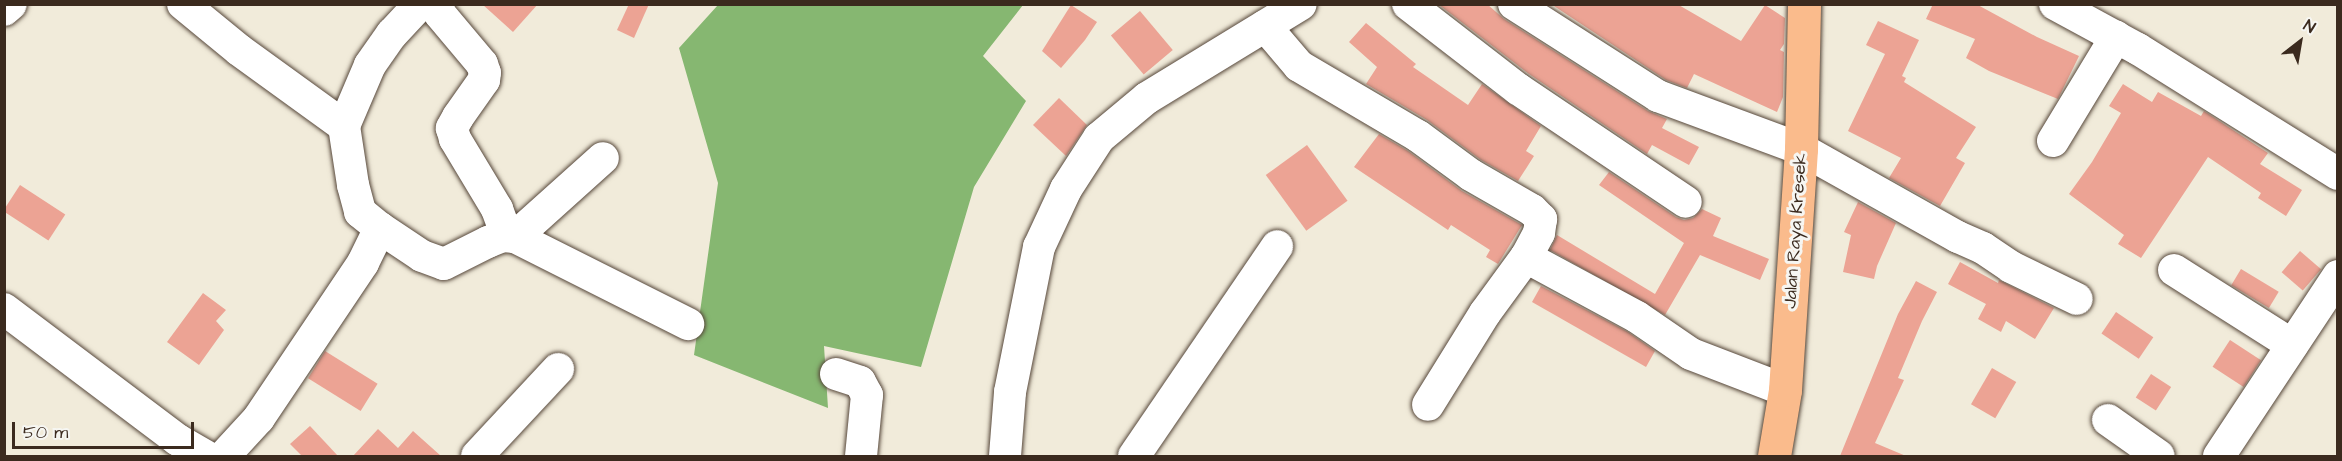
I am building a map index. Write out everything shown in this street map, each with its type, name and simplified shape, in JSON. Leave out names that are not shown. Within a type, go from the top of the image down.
[{"type":"main road","name":"Jalan Raya Kresek","points":[[1774,456],[1785,390],[1801,149],[1804,4]]},
{"type":"street","points":[[4,9],[11,4]]},
{"type":"street","points":[[183,4],[239,50],[344,126]]},
{"type":"street","points":[[420,4],[392,34],[370,64],[344,126],[353,185],[360,212],[422,256],[444,264],[509,236],[603,158]]},
{"type":"street","points":[[437,4],[440,14],[482,64],[485,73],[484,80],[452,128],[455,139],[497,209],[509,236],[688,324]]},
{"type":"street","points":[[1005,456],[1010,392],[1040,247],[1066,189],[1099,138],[1147,98],[1301,4]]},
{"type":"street","points":[[1408,4],[1518,89],[1686,202]]},
{"type":"street","points":[[1514,4],[1658,96],[1801,149],[1958,237],[1983,248],[2011,267],[2077,299]]},
{"type":"street","points":[[2055,4],[2116,37],[2337,174]]},
{"type":"street","points":[[1265,26],[1299,66],[1418,136],[1471,175],[1539,216],[1541,222],[1539,233],[1526,257],[1485,313],[1428,405]]},
{"type":"street","points":[[2053,141],[2116,37]]},
{"type":"street","points":[[224,456],[259,418],[363,263],[380,228]]},
{"type":"street","points":[[1134,456],[1277,246]]},
{"type":"street","points":[[1526,257],[1637,317],[1691,354],[1785,390]]},
{"type":"street","points":[[2174,270],[2292,345]]},
{"type":"street","points":[[2219,456],[2337,276]]},
{"type":"street","points":[[4,309],[171,448],[206,456]]},
{"type":"street","points":[[477,456],[558,369]]},
{"type":"street","points":[[836,374],[860,382],[867,395],[861,456]]},
{"type":"street","points":[[2108,420],[2159,456]]},
{"type":"green space","points":[[718,5],[1023,5],[983,56],[1026,101],[974,187],[921,367],[824,346],[828,408],[694,355],[718,183],[679,48]]},
{"type":"building","points":[[482,4],[538,4],[513,32]]},
{"type":"building","points":[[629,4],[649,4],[634,38],[617,30]]},
{"type":"building","points":[[1438,4],[1487,4],[1504,19],[1648,111],[1667,119],[1662,128],[1699,147],[1689,165],[1652,145],[1647,154],[1529,74]]},
{"type":"building","points":[[1551,4],[1677,4],[1741,41],[1765,5],[1785,18],[1784,44],[1780,50],[1784,52],[1783,97],[1777,112],[1694,74],[1687,88],[1666,80]]},
{"type":"building","points":[[1933,4],[1976,4],[2037,37],[2079,56],[2058,99],[1989,71],[1966,58],[1975,39],[1926,19]]},
{"type":"building","points":[[1071,5],[1097,22],[1061,68],[1042,51]]},
{"type":"building","points":[[1140,11],[1173,50],[1144,74],[1111,35]]},
{"type":"building","points":[[1878,21],[1919,40],[1902,76],[1906,78],[1904,82],[1976,127],[1956,158],[1965,163],[1940,206],[1889,178],[1901,158],[1848,131],[1885,54],[1866,45]]},
{"type":"building","points":[[1366,23],[1416,64],[1413,67],[1468,105],[1482,84],[1541,126],[1526,151],[1534,156],[1518,181],[1481,160],[1427,120],[1366,84],[1377,67],[1349,42]]},
{"type":"building","points":[[2123,84],[2152,102],[2158,92],[2201,116],[2204,111],[2268,153],[2260,164],[2302,190],[2286,216],[2258,198],[2261,193],[2208,157],[2141,258],[2118,244],[2124,235],[2069,194],[2092,162],[2121,113],[2109,106]]},
{"type":"building","points":[[1059,98],[1087,125],[1066,156],[1033,125]]},
{"type":"building","points":[[1379,134],[1408,151],[1462,191],[1522,225],[1498,264],[1486,257],[1490,250],[1451,225],[1448,230],[1354,167]]},
{"type":"building","points":[[1307,145],[1348,201],[1306,231],[1266,175]]},
{"type":"building","points":[[1609,172],[1676,217],[1684,220],[1693,218],[1702,209],[1721,218],[1713,236],[1769,259],[1760,280],[1700,255],[1665,315],[1550,250],[1557,235],[1655,294],[1684,243],[1599,185]]},
{"type":"building","points":[[20,185],[65,214],[48,240],[4,212]]},
{"type":"building","points":[[1858,202],[1896,223],[1877,266],[1874,279],[1843,272],[1851,235],[1844,232]]},
{"type":"building","points":[[2300,251],[2321,269],[2303,291],[2282,272]]},
{"type":"building","points":[[1960,262],[1998,283],[1999,280],[2054,308],[2035,339],[2006,321],[2001,332],[1978,319],[1986,304],[1948,284]]},
{"type":"building","points":[[2241,269],[2279,292],[2269,308],[2231,285]]},
{"type":"building","points":[[1916,281],[1937,292],[1898,378],[1904,380],[1875,443],[1906,456],[1840,456],[1898,314]]},
{"type":"building","points":[[1541,286],[1628,332],[1655,351],[1646,367],[1532,302]]},
{"type":"building","points":[[203,293],[226,310],[216,321],[224,330],[199,365],[167,342]]},
{"type":"building","points":[[2116,312],[2153,337],[2139,359],[2101,334]]},
{"type":"building","points":[[2230,340],[2261,360],[2244,387],[2213,367]]},
{"type":"building","points":[[325,351],[378,384],[361,411],[308,378]]},
{"type":"building","points":[[1992,368],[2016,382],[1995,418],[1971,404]]},
{"type":"building","points":[[2151,374],[2171,387],[2156,411],[2136,397]]},
{"type":"building","points":[[310,426],[338,456],[302,456],[290,444]]},
{"type":"building","points":[[378,429],[398,448],[413,431],[441,456],[353,456]]}]
